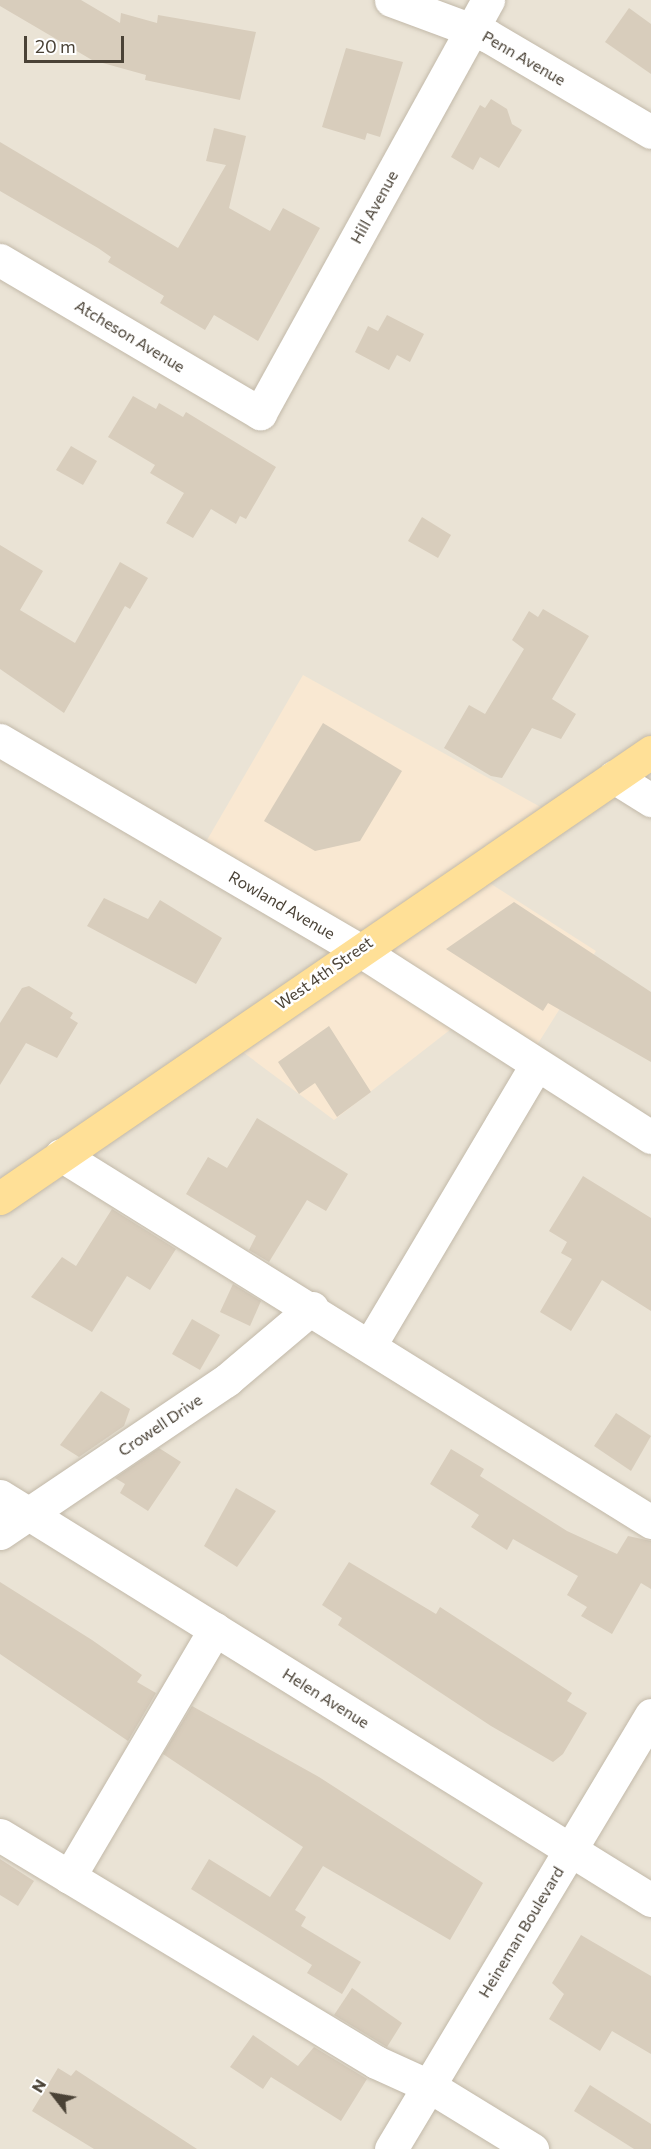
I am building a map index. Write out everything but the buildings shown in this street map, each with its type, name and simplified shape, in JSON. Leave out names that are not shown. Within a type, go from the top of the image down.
[{"type":"main road","name":"West 4th Street","points":[[0,1197],[357,950],[651,752]]},
{"type":"street","name":"Penn Avenue","points":[[391,0],[472,30],[651,132]]},
{"type":"street","name":"Hill Avenue","points":[[260,413],[488,0]]},
{"type":"street","name":"Atcheson Avenue","points":[[0,260],[260,413]]},
{"type":"street","name":"Rowland Avenue","points":[[0,740],[357,950],[651,1137]]},
{"type":"street","points":[[614,777],[651,800]]},
{"type":"street","points":[[370,1345],[536,1065]]},
{"type":"street","points":[[61,1155],[312,1308],[651,1522]]},
{"type":"street","name":"Crowell Drive","points":[[0,1533],[228,1379],[312,1308]]},
{"type":"street","name":"Helen Avenue","points":[[0,1496],[651,1900]]},
{"type":"street","points":[[69,1877],[215,1629]]},
{"type":"street","name":"Heineman Boulevard","points":[[391,2149],[651,1715]]},
{"type":"street","points":[[0,1835],[376,2062],[429,2086],[532,2149]]},
{"type":"shaded area","points":[[0,0],[651,0],[651,2149],[0,2149]]},
{"type":"shaded area","points":[[303,675],[573,825],[488,882],[596,951],[527,1061],[464,1019],[334,1120],[228,1041],[357,950],[196,859]]}]
